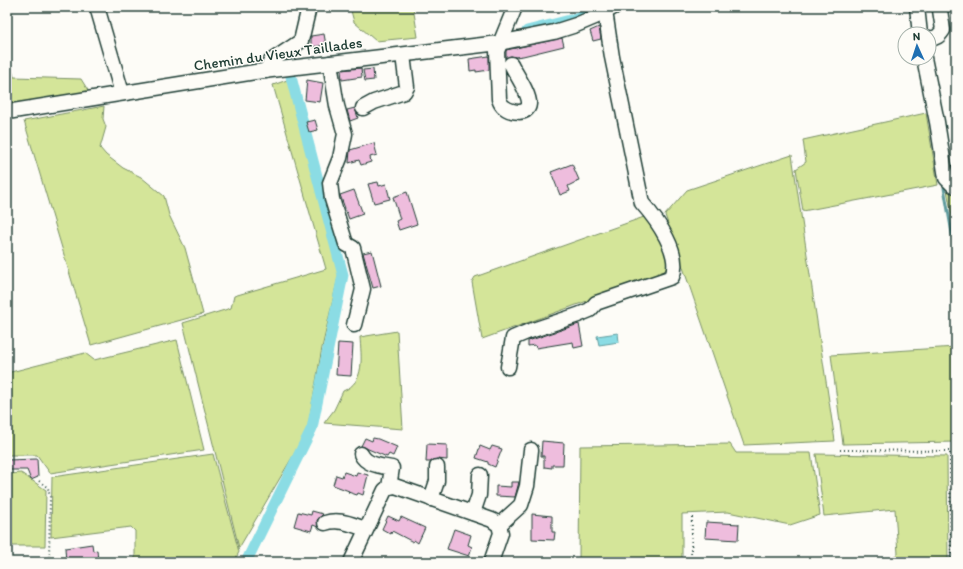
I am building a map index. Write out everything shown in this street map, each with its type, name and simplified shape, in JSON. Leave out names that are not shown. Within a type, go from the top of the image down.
[{"type":"street","points":[[96,7],[122,93]]},
{"type":"street","points":[[266,71],[270,61],[301,41],[309,7]]},
{"type":"street","points":[[511,64],[529,98],[527,110],[522,112],[514,112],[506,109],[502,106],[499,99],[497,51],[515,7]]},
{"type":"street","points":[[917,7],[919,26]]},
{"type":"street","points":[[508,366],[513,338],[590,310],[596,303],[672,277],[675,270],[674,261],[666,237],[656,219],[642,204],[612,57],[610,9]]},
{"type":"street","name":"Chemin du Vieux Taillades","points":[[7,112],[266,71],[499,43],[554,32],[595,17],[610,9]]},
{"type":"street","points":[[937,37],[943,30],[940,10]]},
{"type":"street","points":[[363,108],[374,102],[404,92],[407,87],[403,55]]},
{"type":"street","points":[[330,63],[337,106],[346,134],[340,158],[330,182],[332,199],[346,244],[353,248],[362,288],[354,325]]},
{"type":"street","points":[[926,66],[946,178],[956,186]]},
{"type":"street","points":[[499,525],[521,505],[527,486],[531,450]]},
{"type":"street","points":[[361,454],[363,459],[369,463],[392,468],[389,487]]},
{"type":"street","points":[[431,499],[437,481],[437,467]]},
{"type":"street","points":[[474,513],[479,495],[480,475]]},
{"type":"street","points":[[351,562],[385,490],[389,487],[395,486],[474,513],[492,520],[499,525],[501,533],[491,562]]},
{"type":"street","points":[[325,523],[333,520],[342,521],[366,529]]},
{"type":"path","points":[[840,450],[950,451],[951,562]]},
{"type":"path","points":[[39,481],[48,488],[50,497],[49,562]]},
{"type":"path","points":[[691,562],[692,517]]},
{"type":"green space","points":[[350,7],[413,7],[418,37],[376,41],[354,22]]},
{"type":"green space","points":[[7,52],[14,77],[81,79],[89,92],[7,107]]},
{"type":"green space","points":[[290,79],[339,273],[322,348],[307,432],[239,548],[183,323],[231,308],[234,296],[326,269],[273,85]]},
{"type":"green space","points":[[104,106],[103,119],[106,127],[100,148],[106,155],[123,168],[141,177],[164,196],[169,215],[185,248],[203,314],[91,345],[24,121]]},
{"type":"green space","points":[[926,113],[938,185],[803,211],[796,169],[806,162],[803,140]]},
{"type":"green space","points":[[792,155],[835,441],[744,445],[665,215],[687,190]]},
{"type":"green space","points":[[947,190],[956,195],[956,237]]},
{"type":"green space","points":[[644,217],[664,247],[667,267],[662,274],[482,339],[472,282],[475,277]]},
{"type":"green space","points":[[397,331],[403,429],[324,423],[334,410],[343,391],[356,381],[359,375],[361,360],[360,337]]},
{"type":"green space","points":[[177,340],[204,450],[50,473],[37,455],[7,455],[7,373],[85,353],[94,360]]},
{"type":"green space","points":[[956,347],[956,442],[843,444],[831,355]]},
{"type":"green space","points":[[730,444],[736,453],[811,453],[820,515],[790,525],[728,512],[682,514],[682,562],[579,562],[580,446]]},
{"type":"green space","points":[[213,454],[239,552],[234,562],[135,562],[135,531],[131,527],[51,537],[52,477]]},
{"type":"green space","points":[[816,454],[947,456],[948,562],[884,562],[898,554],[895,509],[824,516]]},
{"type":"green space","points":[[21,473],[46,490],[45,546],[7,546],[7,474]]},
{"type":"water","points":[[618,333],[619,342],[599,345],[597,336]]},
{"type":"building","points":[[599,27],[601,39],[593,41],[590,31]]},
{"type":"building","points":[[324,34],[326,45],[311,47],[311,36]]},
{"type":"building","points":[[562,38],[564,46],[523,56],[511,56],[506,58],[506,50]]},
{"type":"building","points":[[489,56],[489,70],[476,72],[476,70],[470,71],[469,59]]},
{"type":"building","points":[[361,68],[362,77],[342,80],[341,70]]},
{"type":"building","points":[[373,69],[374,80],[365,81],[363,70]]},
{"type":"building","points":[[307,80],[323,83],[320,102],[305,100]]},
{"type":"building","points":[[355,108],[358,118],[350,121],[347,110]]},
{"type":"building","points":[[315,120],[318,130],[309,132],[306,122]]},
{"type":"building","points":[[374,143],[377,155],[370,157],[371,162],[361,165],[359,160],[349,163],[350,150]]},
{"type":"building","points":[[572,164],[579,180],[568,186],[570,191],[560,195],[551,172]]},
{"type":"building","points":[[378,182],[379,186],[386,184],[390,199],[374,203],[368,184]]},
{"type":"building","points":[[354,190],[363,214],[349,219],[340,195]]},
{"type":"building","points":[[407,192],[417,224],[399,230],[396,221],[400,219],[393,197]]},
{"type":"building","points":[[372,251],[381,286],[373,288],[363,253]]},
{"type":"building","points":[[579,324],[583,346],[574,348],[573,342],[536,348],[535,345],[528,346],[528,341]]},
{"type":"building","points":[[338,343],[353,344],[351,376],[336,375]]},
{"type":"building","points":[[365,438],[372,441],[373,438],[378,439],[397,447],[393,456],[389,454],[387,457],[361,446]]},
{"type":"building","points":[[542,441],[564,443],[563,465],[552,465],[552,468],[544,467],[544,456],[541,456]]},
{"type":"building","points":[[427,444],[447,445],[447,460],[437,459],[426,462]]},
{"type":"building","points":[[480,446],[490,450],[492,446],[502,449],[495,467],[488,464],[488,462],[476,458]]},
{"type":"building","points":[[37,459],[38,477],[31,480],[27,470],[7,470],[7,460]]},
{"type":"building","points":[[344,472],[356,476],[357,472],[368,475],[363,495],[348,492],[349,491],[333,485],[336,475],[342,477]]},
{"type":"building","points":[[511,482],[519,482],[515,497],[496,496],[496,486],[511,487]]},
{"type":"building","points":[[312,511],[323,514],[317,520],[318,527],[313,525],[311,531],[294,526],[298,512],[311,515]]},
{"type":"building","points":[[532,514],[552,516],[552,532],[555,532],[554,540],[532,539]]},
{"type":"building","points":[[388,516],[399,521],[401,517],[425,528],[418,543],[392,531],[391,534],[382,529]]},
{"type":"building","points":[[706,522],[739,524],[738,540],[705,538]]},
{"type":"building","points":[[454,529],[471,535],[468,545],[472,547],[469,556],[447,549]]},
{"type":"building","points":[[92,544],[93,551],[97,550],[98,561],[66,562],[65,548]]},
{"type":"waterway","points":[[527,31],[578,18],[589,11],[590,7]]},
{"type":"waterway","points":[[246,562],[312,428],[343,275],[292,81],[288,62],[290,62]]},
{"type":"waterway","points":[[944,188],[956,256]]}]
